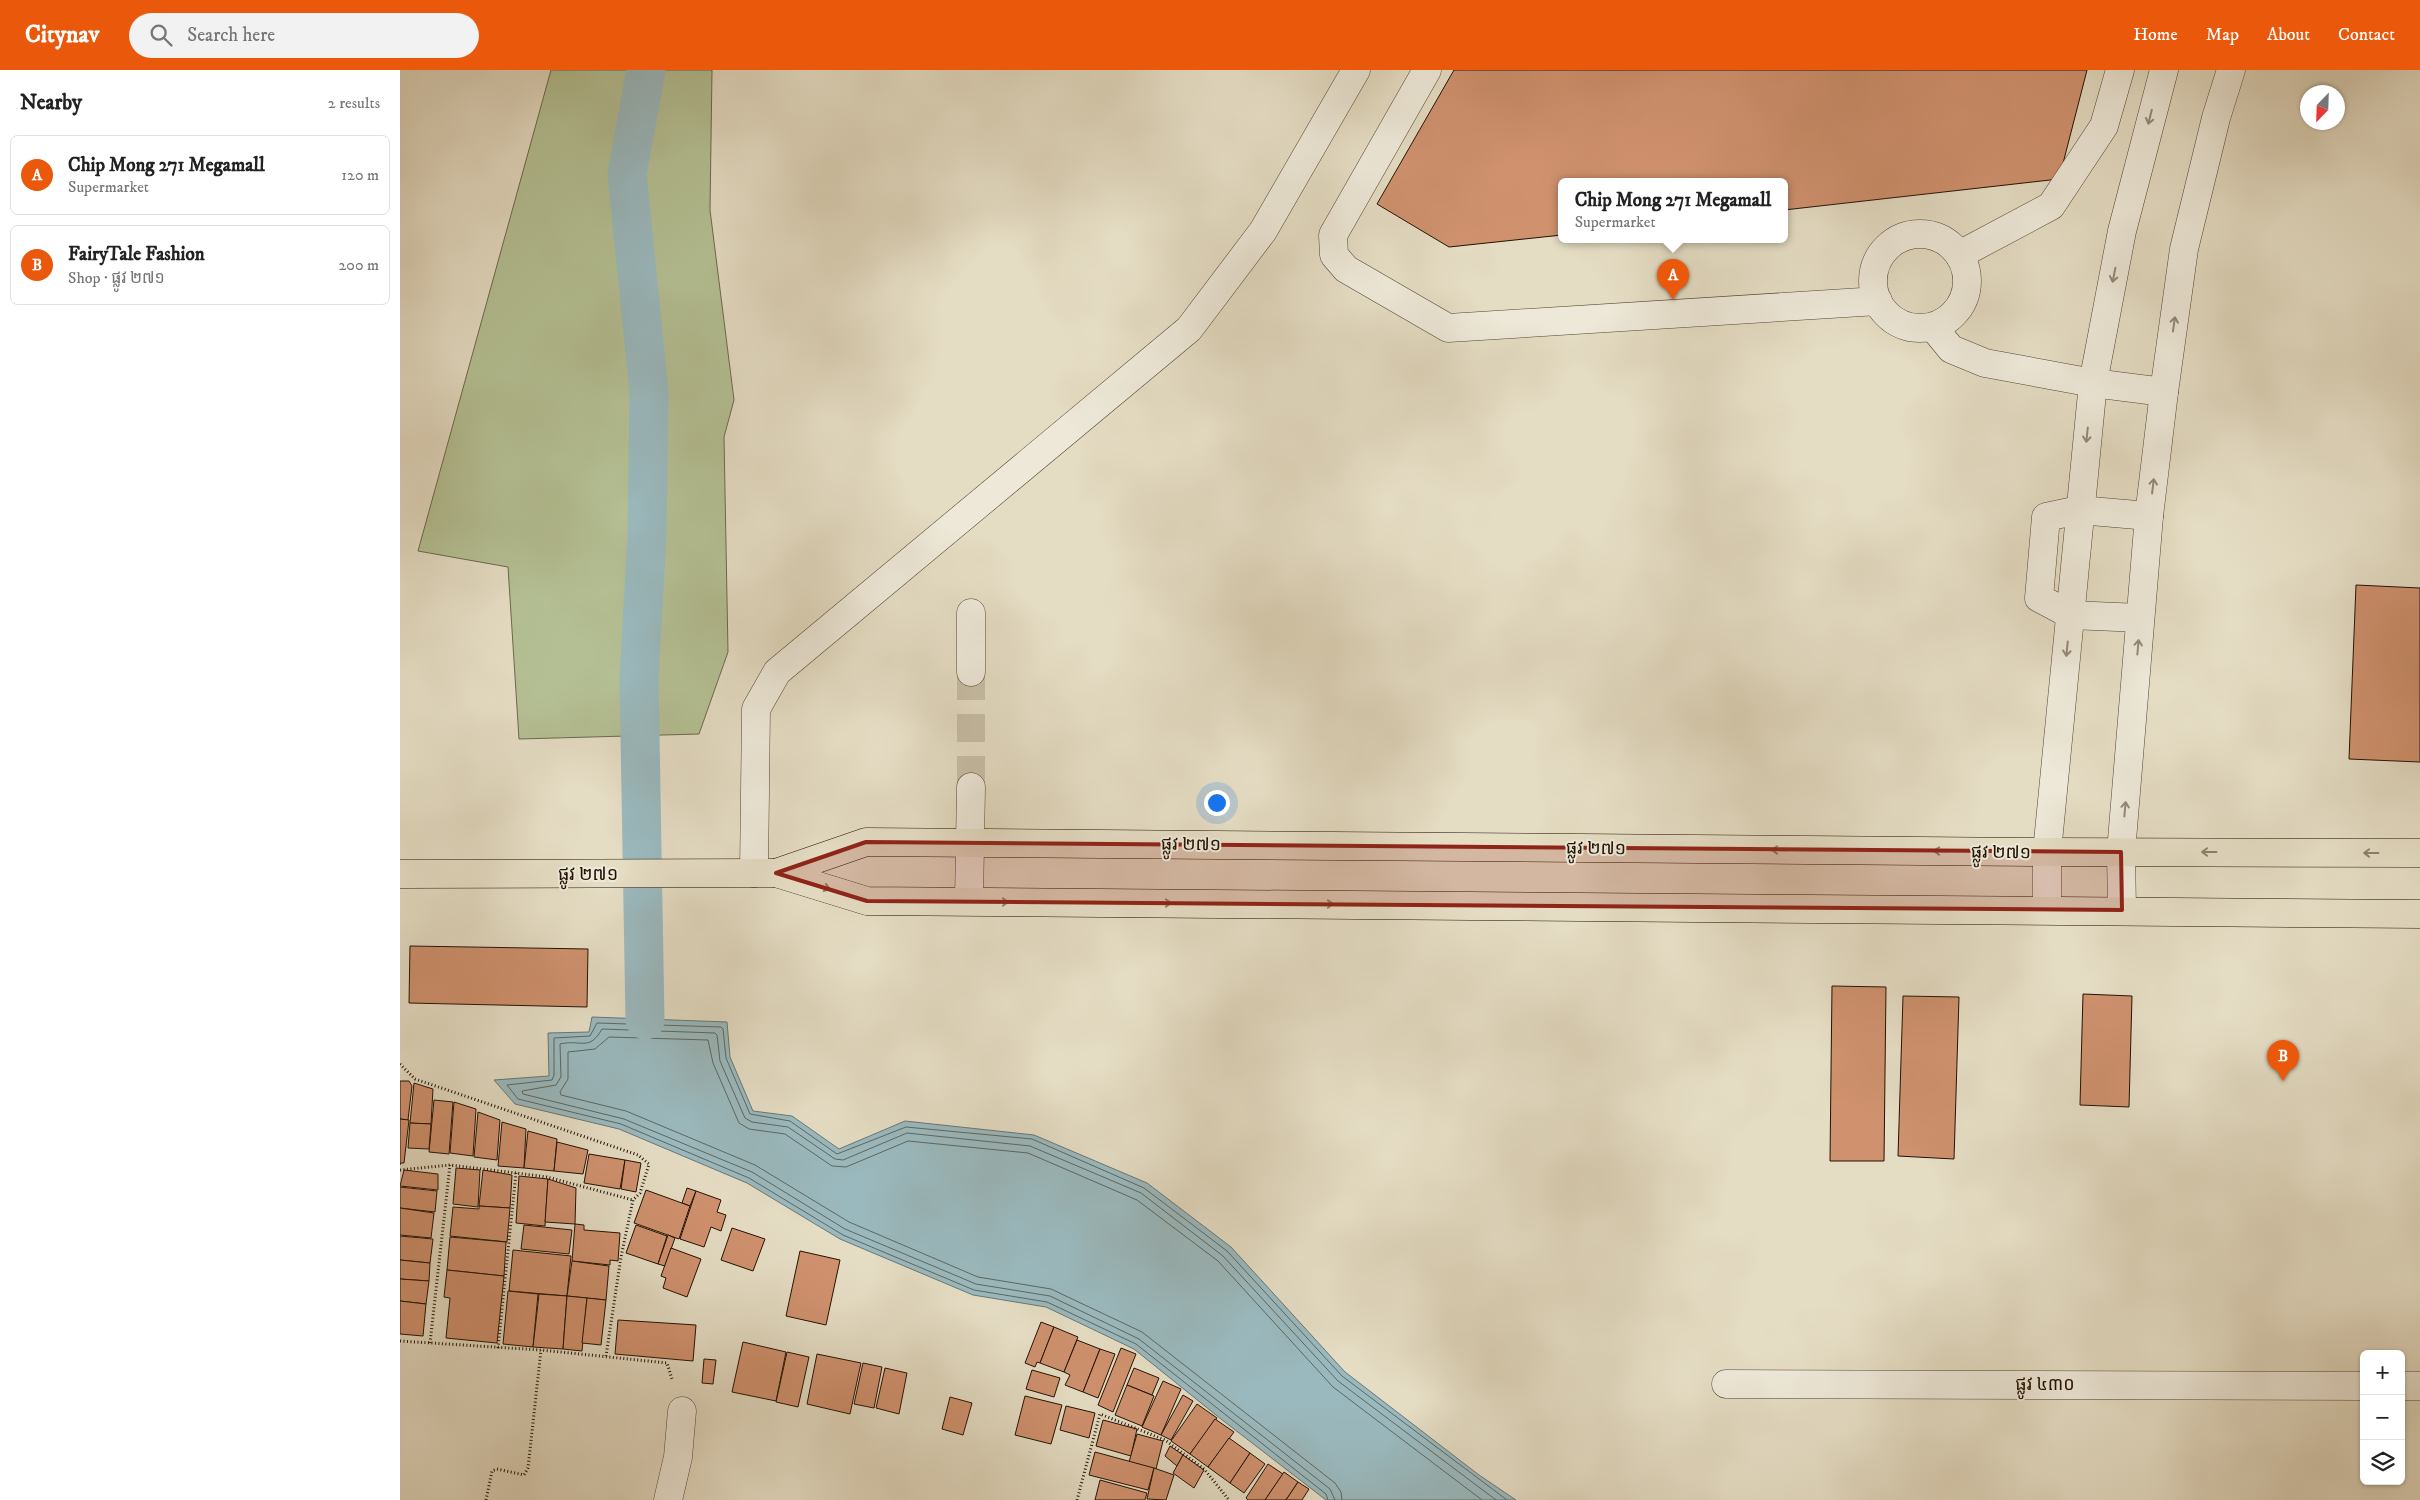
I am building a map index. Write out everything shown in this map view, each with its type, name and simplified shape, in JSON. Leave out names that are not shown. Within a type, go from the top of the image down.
[{"type":"main road","name":"ផ្លូវ ២៧១","points":[[754,873],[866,842],[2047,852],[2420,853]]},
{"type":"main road","name":"ផ្លូវ ២៧១","points":[[400,874],[754,873],[867,901],[2122,910],[2420,914]]},
{"type":"street","points":[[754,873],[756,710],[777,672],[1189,329],[1263,231],[1356,70]]},
{"type":"street","points":[[1427,70],[1333,234],[1334,254],[1346,269],[1448,328],[1878,301]]},
{"type":"street","points":[[1959,255],[2051,206],[2104,126],[2120,70]]},
{"type":"street","points":[[2047,910],[2047,852],[2071,615],[2079,510],[2093,383],[2122,231],[2164,70]]},
{"type":"street","points":[[2122,910],[2121,852],[2149,516],[2164,392],[2184,249],[2216,118],[2231,70]]},
{"type":"street","points":[[1921,234],[1935,237],[1948,244],[1959,255],[1965,269],[1967,283],[1964,298],[1957,311],[1946,320],[1932,327],[1916,328],[1900,324],[1887,315],[1878,301],[1873,286],[1874,270],[1880,256],[1891,244],[1906,236],[1921,234]]},
{"type":"street","points":[[1932,327],[1951,349],[1985,363],[2093,383],[2164,392]]},
{"type":"street","points":[[2079,510],[2149,516]]},
{"type":"street","points":[[971,613],[971,672]]},
{"type":"street","points":[[2071,615],[2140,618]]},
{"type":"street","points":[[969,901],[971,787]]},
{"type":"street","name":"ផ្លូវ ៤៣០","points":[[1726,1384],[2360,1386]]},
{"type":"street","points":[[2405,1386],[2420,1386]]},
{"type":"street","points":[[668,1500],[678,1457],[682,1411]]},
{"type":"path","points":[[400,1064],[415,1079],[638,1154],[649,1164],[640,1193],[633,1200],[621,1257],[606,1356]]},
{"type":"path","points":[[400,1170],[450,1165],[516,1173],[547,1177],[633,1200]]},
{"type":"path","points":[[430,1343],[450,1165]]},
{"type":"path","points":[[498,1348],[516,1173]]},
{"type":"path","points":[[400,1341],[540,1350],[667,1363],[682,1411]]},
{"type":"path","points":[[486,1500],[492,1471],[497,1469],[524,1475],[528,1468],[540,1350]]},
{"type":"path","points":[[1077,1500],[1100,1414],[1165,1440],[1204,1469],[1229,1500]]},
{"type":"highlighted area","points":[[866,842],[2121,852],[2122,910],[867,901],[776,873]]},
{"type":"green space","points":[[551,70],[712,70],[710,210],[734,400],[724,437],[728,652],[699,734],[519,739],[508,567],[418,551]]},
{"type":"water","points":[[592,1017],[727,1022],[730,1057],[753,1111],[792,1116],[839,1149],[905,1121],[1034,1135],[1147,1183],[1231,1247],[1345,1372],[1479,1475],[1516,1500],[1326,1500],[1134,1349],[1046,1307],[973,1295],[840,1239],[747,1183],[619,1129],[515,1104],[494,1080],[549,1076],[548,1033],[589,1032]]},
{"type":"building","points":[[1454,70],[2087,70],[2059,179],[1788,210],[1788,178],[1558,178],[1558,235],[1449,247],[1377,204]]},
{"type":"building","points":[[2356,585],[2420,588],[2420,762],[2349,759]]},
{"type":"building","points":[[410,946],[588,949],[587,1007],[409,1003]]},
{"type":"building","points":[[1832,986],[1886,987],[1884,1161],[1830,1161]]},
{"type":"building","points":[[2083,994],[2132,996],[2129,1107],[2080,1105]]},
{"type":"building","points":[[1903,996],[1959,997],[1954,1159],[1898,1156]]},
{"type":"building","points":[[400,1081],[409,1081],[412,1086],[408,1120],[400,1119]]},
{"type":"building","points":[[414,1083],[433,1089],[431,1124],[410,1123]]},
{"type":"building","points":[[434,1100],[453,1102],[449,1154],[429,1152]]},
{"type":"building","points":[[454,1102],[476,1109],[473,1156],[450,1153]]},
{"type":"building","points":[[478,1112],[500,1120],[497,1160],[474,1157]]},
{"type":"building","points":[[400,1119],[409,1120],[404,1163],[400,1163]]},
{"type":"building","points":[[502,1122],[526,1129],[524,1168],[498,1166]]},
{"type":"building","points":[[410,1123],[431,1124],[429,1149],[408,1148]]},
{"type":"building","points":[[528,1131],[557,1139],[554,1171],[524,1168]]},
{"type":"building","points":[[557,1142],[588,1150],[583,1174],[554,1171]]},
{"type":"building","points":[[589,1154],[625,1160],[620,1189],[584,1183]]},
{"type":"building","points":[[625,1160],[641,1163],[636,1192],[621,1189]]},
{"type":"building","points":[[456,1168],[480,1170],[478,1207],[453,1204]]},
{"type":"building","points":[[404,1170],[438,1174],[438,1190],[400,1186]]},
{"type":"building","points":[[483,1170],[512,1175],[510,1208],[479,1206]]},
{"type":"building","points":[[519,1176],[548,1179],[545,1226],[516,1223]]},
{"type":"building","points":[[548,1179],[576,1188],[575,1224],[545,1222]]},
{"type":"building","points":[[400,1187],[437,1191],[435,1212],[400,1208]]},
{"type":"building","points":[[687,1188],[696,1191],[690,1206],[682,1203]]},
{"type":"building","points":[[646,1190],[690,1206],[679,1239],[634,1223]]},
{"type":"building","points":[[696,1191],[721,1200],[717,1212],[726,1215],[721,1231],[711,1227],[704,1247],[680,1239]]},
{"type":"building","points":[[479,1206],[510,1208],[507,1242],[450,1236],[453,1207],[479,1209]]},
{"type":"building","points":[[400,1208],[434,1213],[431,1238],[400,1235]]},
{"type":"building","points":[[575,1224],[584,1225],[584,1230],[620,1233],[618,1261],[610,1260],[610,1265],[572,1261]]},
{"type":"building","points":[[524,1225],[572,1230],[569,1254],[521,1249]]},
{"type":"building","points":[[636,1225],[667,1236],[658,1264],[626,1253]]},
{"type":"building","points":[[732,1228],[765,1239],[753,1271],[721,1260]]},
{"type":"building","points":[[668,1235],[675,1238],[665,1266],[658,1264]]},
{"type":"building","points":[[400,1236],[433,1239],[430,1263],[400,1260]]},
{"type":"building","points":[[450,1237],[506,1242],[504,1276],[447,1270]]},
{"type":"building","points":[[671,1248],[701,1259],[687,1297],[663,1288],[666,1278],[661,1276]]},
{"type":"building","points":[[513,1250],[571,1256],[567,1296],[509,1291]]},
{"type":"building","points":[[800,1251],[840,1260],[826,1325],[786,1316]]},
{"type":"building","points":[[400,1260],[430,1263],[429,1281],[400,1279]]},
{"type":"building","points":[[572,1261],[609,1266],[606,1300],[567,1296]]},
{"type":"building","points":[[447,1270],[504,1276],[497,1343],[446,1338],[450,1298],[444,1297]]},
{"type":"building","points":[[400,1279],[429,1281],[426,1304],[400,1301]]},
{"type":"building","points":[[508,1291],[538,1294],[533,1347],[503,1344]]},
{"type":"building","points":[[539,1294],[567,1296],[563,1349],[533,1347]]},
{"type":"building","points":[[567,1296],[587,1298],[582,1351],[563,1349]]},
{"type":"building","points":[[587,1298],[606,1300],[601,1345],[582,1343]]},
{"type":"building","points":[[400,1301],[426,1304],[423,1336],[400,1334]]},
{"type":"building","points":[[618,1320],[696,1325],[693,1361],[615,1354]]},
{"type":"building","points":[[1041,1322],[1054,1327],[1040,1363],[1037,1362],[1035,1367],[1025,1363]]},
{"type":"building","points":[[1054,1327],[1078,1337],[1064,1372],[1040,1363]]},
{"type":"building","points":[[1077,1340],[1100,1349],[1083,1392],[1065,1385],[1070,1375],[1064,1372]]},
{"type":"building","points":[[743,1342],[786,1352],[776,1401],[732,1392]]},
{"type":"building","points":[[1121,1348],[1136,1354],[1113,1412],[1098,1405]]},
{"type":"building","points":[[1100,1349],[1115,1354],[1098,1398],[1083,1392]]},
{"type":"building","points":[[787,1352],[809,1357],[798,1407],[776,1402]]},
{"type":"building","points":[[817,1354],[861,1363],[850,1414],[807,1404]]},
{"type":"building","points":[[704,1359],[716,1360],[713,1384],[702,1383]]},
{"type":"building","points":[[863,1363],[882,1367],[874,1408],[854,1404]]},
{"type":"building","points":[[885,1368],[907,1373],[899,1414],[876,1408]]},
{"type":"building","points":[[1134,1368],[1159,1378],[1152,1395],[1127,1385]]},
{"type":"building","points":[[1032,1370],[1060,1378],[1054,1397],[1026,1389]]},
{"type":"building","points":[[1163,1381],[1181,1389],[1161,1435],[1142,1427]]},
{"type":"building","points":[[1127,1385],[1154,1396],[1142,1426],[1115,1415]]},
{"type":"building","points":[[1183,1395],[1193,1401],[1171,1440],[1161,1435]]},
{"type":"building","points":[[1025,1396],[1062,1405],[1051,1444],[1015,1435]]},
{"type":"building","points":[[950,1397],[972,1403],[963,1435],[942,1429]]},
{"type":"building","points":[[1197,1404],[1217,1418],[1190,1454],[1171,1441]]},
{"type":"building","points":[[1066,1406],[1095,1413],[1089,1438],[1060,1430]]},
{"type":"building","points":[[1215,1419],[1234,1432],[1208,1467],[1190,1454]]},
{"type":"building","points":[[1103,1420],[1137,1429],[1131,1456],[1096,1446]]},
{"type":"building","points":[[1137,1434],[1163,1441],[1156,1469],[1129,1462]]},
{"type":"building","points":[[1229,1438],[1250,1453],[1230,1483],[1208,1467]]},
{"type":"building","points":[[1170,1446],[1183,1455],[1177,1466],[1165,1456]]},
{"type":"building","points":[[1095,1452],[1154,1468],[1148,1490],[1089,1475]]},
{"type":"building","points":[[1250,1453],[1265,1464],[1244,1493],[1230,1483]]},
{"type":"building","points":[[1183,1455],[1204,1470],[1194,1488],[1173,1473]]},
{"type":"building","points":[[1268,1464],[1283,1474],[1265,1500],[1248,1500],[1246,1498]]},
{"type":"building","points":[[1154,1468],[1174,1475],[1166,1500],[1147,1499]]},
{"type":"building","points":[[1284,1472],[1298,1482],[1286,1500],[1265,1500]]},
{"type":"building","points":[[1100,1480],[1147,1493],[1145,1500],[1095,1500]]},
{"type":"building","points":[[1298,1482],[1309,1489],[1302,1500],[1286,1500]]},
{"type":"waterway","points":[[645,1020],[639,678],[647,535],[649,392],[627,174],[646,70]]},
{"type":"tunnel","points":[[971,672],[971,787]]},
{"type":"place","name":"Chip Mong 271 Megamall","points":[[1673,300]]},
{"type":"place","name":"FairyTale Fashion","points":[[2283,1081]]}]
